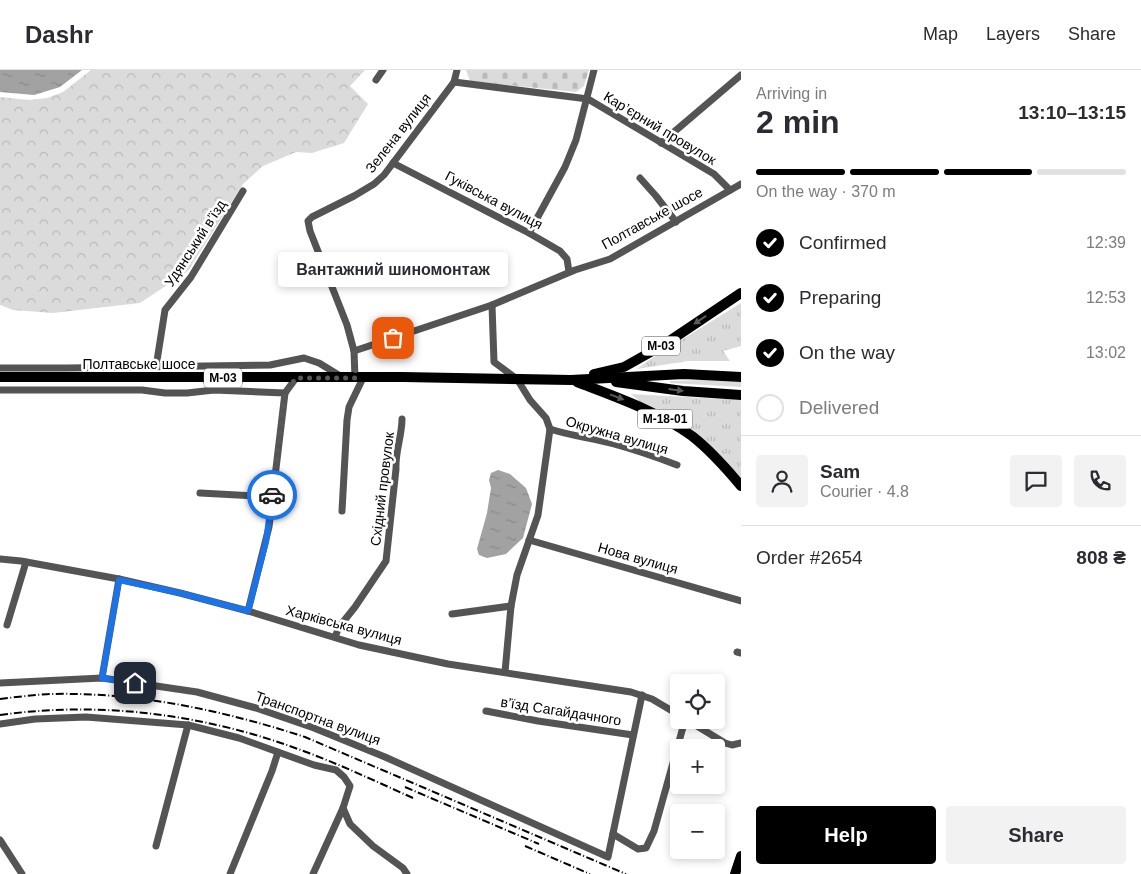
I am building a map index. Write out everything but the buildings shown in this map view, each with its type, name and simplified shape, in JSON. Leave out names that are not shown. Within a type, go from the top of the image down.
[{"type":"highway","name":"М-03","points":[[571,380],[624,367],[666,344],[741,293]]},
{"type":"highway","points":[[592,379],[684,374],[741,377]]},
{"type":"highway","name":"Полтавське шосе","points":[[0,377],[592,379]]},
{"type":"highway","name":"М-03","points":[[592,379],[683,391],[741,395]]},
{"type":"highway","name":"М-18-01","points":[[571,380],[635,404],[664,419],[692,437],[718,460],[741,486]]},
{"type":"highway","points":[[735,874],[741,856]]},
{"type":"street","points":[[376,80],[383,70]]},
{"type":"street","name":"Зелена вулиця","points":[[359,378],[347,325],[310,231],[308,221],[374,184],[384,175],[454,82],[457,70]]},
{"type":"street","points":[[529,233],[565,167],[579,133],[594,70]]},
{"type":"street","points":[[661,142],[741,75]]},
{"type":"street","name":"Кар’єрний провулок","points":[[454,82],[588,100],[714,174],[730,190]]},
{"type":"street","name":"Гуківська вулиця","points":[[393,163],[529,233],[564,254],[569,264],[569,272]]},
{"type":"street","points":[[640,178],[676,222]]},
{"type":"street","name":"Полтавське шосе","points":[[354,351],[492,305],[569,272],[610,259],[741,184]]},
{"type":"street","name":"Удянський в’їзд","points":[[156,367],[165,310],[191,277],[243,191]]},
{"type":"street","points":[[492,305],[494,362],[517,379],[530,400],[546,418],[550,429],[538,516],[517,575],[505,672]]},
{"type":"street","points":[[0,368],[270,365],[304,358],[319,363],[344,378]]},
{"type":"street","points":[[248,611],[267,535],[285,393],[296,378]]},
{"type":"street","points":[[342,511],[347,420],[359,378]]},
{"type":"street","points":[[0,390],[142,390],[165,393],[221,390],[285,393]]},
{"type":"street","name":"Східний провулок","points":[[335,638],[339,627],[386,561],[396,454],[401,436],[402,419]]},
{"type":"street","name":"Окружна вулиця","points":[[550,429],[570,436],[612,444],[677,465]]},
{"type":"street","points":[[200,493],[272,497]]},
{"type":"street","name":"Нова вулиця","points":[[529,540],[741,601]]},
{"type":"street","name":"Харківська вулиця","points":[[0,559],[26,562],[180,593],[248,611],[359,645],[448,664],[642,695],[670,710]]},
{"type":"street","points":[[7,625],[26,562]]},
{"type":"street","points":[[102,678],[119,580]]},
{"type":"street","points":[[452,614],[512,606]]},
{"type":"street","name":"Транспортна вулиця","points":[[0,683],[102,678],[197,692],[256,708],[385,756],[608,857],[612,834]]},
{"type":"street","points":[[642,695],[612,834],[638,850],[646,848],[654,831],[683,729]]},
{"type":"street","name":"в’їзд Сагайдачного","points":[[486,711],[633,735]]},
{"type":"street","points":[[0,724],[35,719],[86,717],[188,725],[239,738],[336,770],[350,786],[343,808],[313,874]]},
{"type":"street","points":[[156,846],[188,725]]},
{"type":"street","points":[[702,729],[726,743],[732,745],[741,743]]},
{"type":"street","points":[[230,874],[278,752]]},
{"type":"street","points":[[343,808],[350,824],[373,846],[403,868],[407,874]]},
{"type":"street","points":[[0,840],[22,874]]},
{"type":"green space","points":[[91,70],[365,70],[350,86],[368,104],[344,143],[312,153],[296,152],[263,166],[243,184],[188,271],[140,303],[53,313],[13,310],[0,305],[0,97],[29,100],[47,98],[63,92]]},
{"type":"green space","points":[[466,70],[589,70],[584,86],[576,92],[470,81]]},
{"type":"green space","points":[[741,303],[741,346],[723,351],[730,361],[688,361],[637,369],[649,360]]},
{"type":"green space","points":[[670,381],[741,382],[741,387],[670,383]]},
{"type":"green space","points":[[631,394],[741,400],[741,481],[729,466]]},
{"type":"water","points":[[0,70],[82,70],[60,87],[34,95],[0,92]]},
{"type":"water","points":[[498,470],[510,474],[526,488],[532,504],[523,538],[506,554],[487,558],[479,555],[477,549],[487,513],[491,488],[489,480],[491,473]]},
{"type":"railway","points":[[0,699],[50,694],[115,696],[211,711],[274,727],[305,737],[626,874]]},
{"type":"railway","points":[[0,715],[75,709],[113,710],[188,719],[262,737],[298,749],[342,766],[413,798]]},
{"type":"railway","points":[[405,787],[539,844]]},
{"type":"railway","points":[[525,846],[590,874]]},
{"type":"way so far","points":[[272,495],[285,393],[296,378],[356,378],[354,351],[393,338]]},
{"type":"place","name":"Вантажний шиномонтаж","points":[[393,338]]},
{"type":"route","points":[[135,683],[102,678],[119,580],[180,593],[248,611],[266,542],[272,495]]}]
